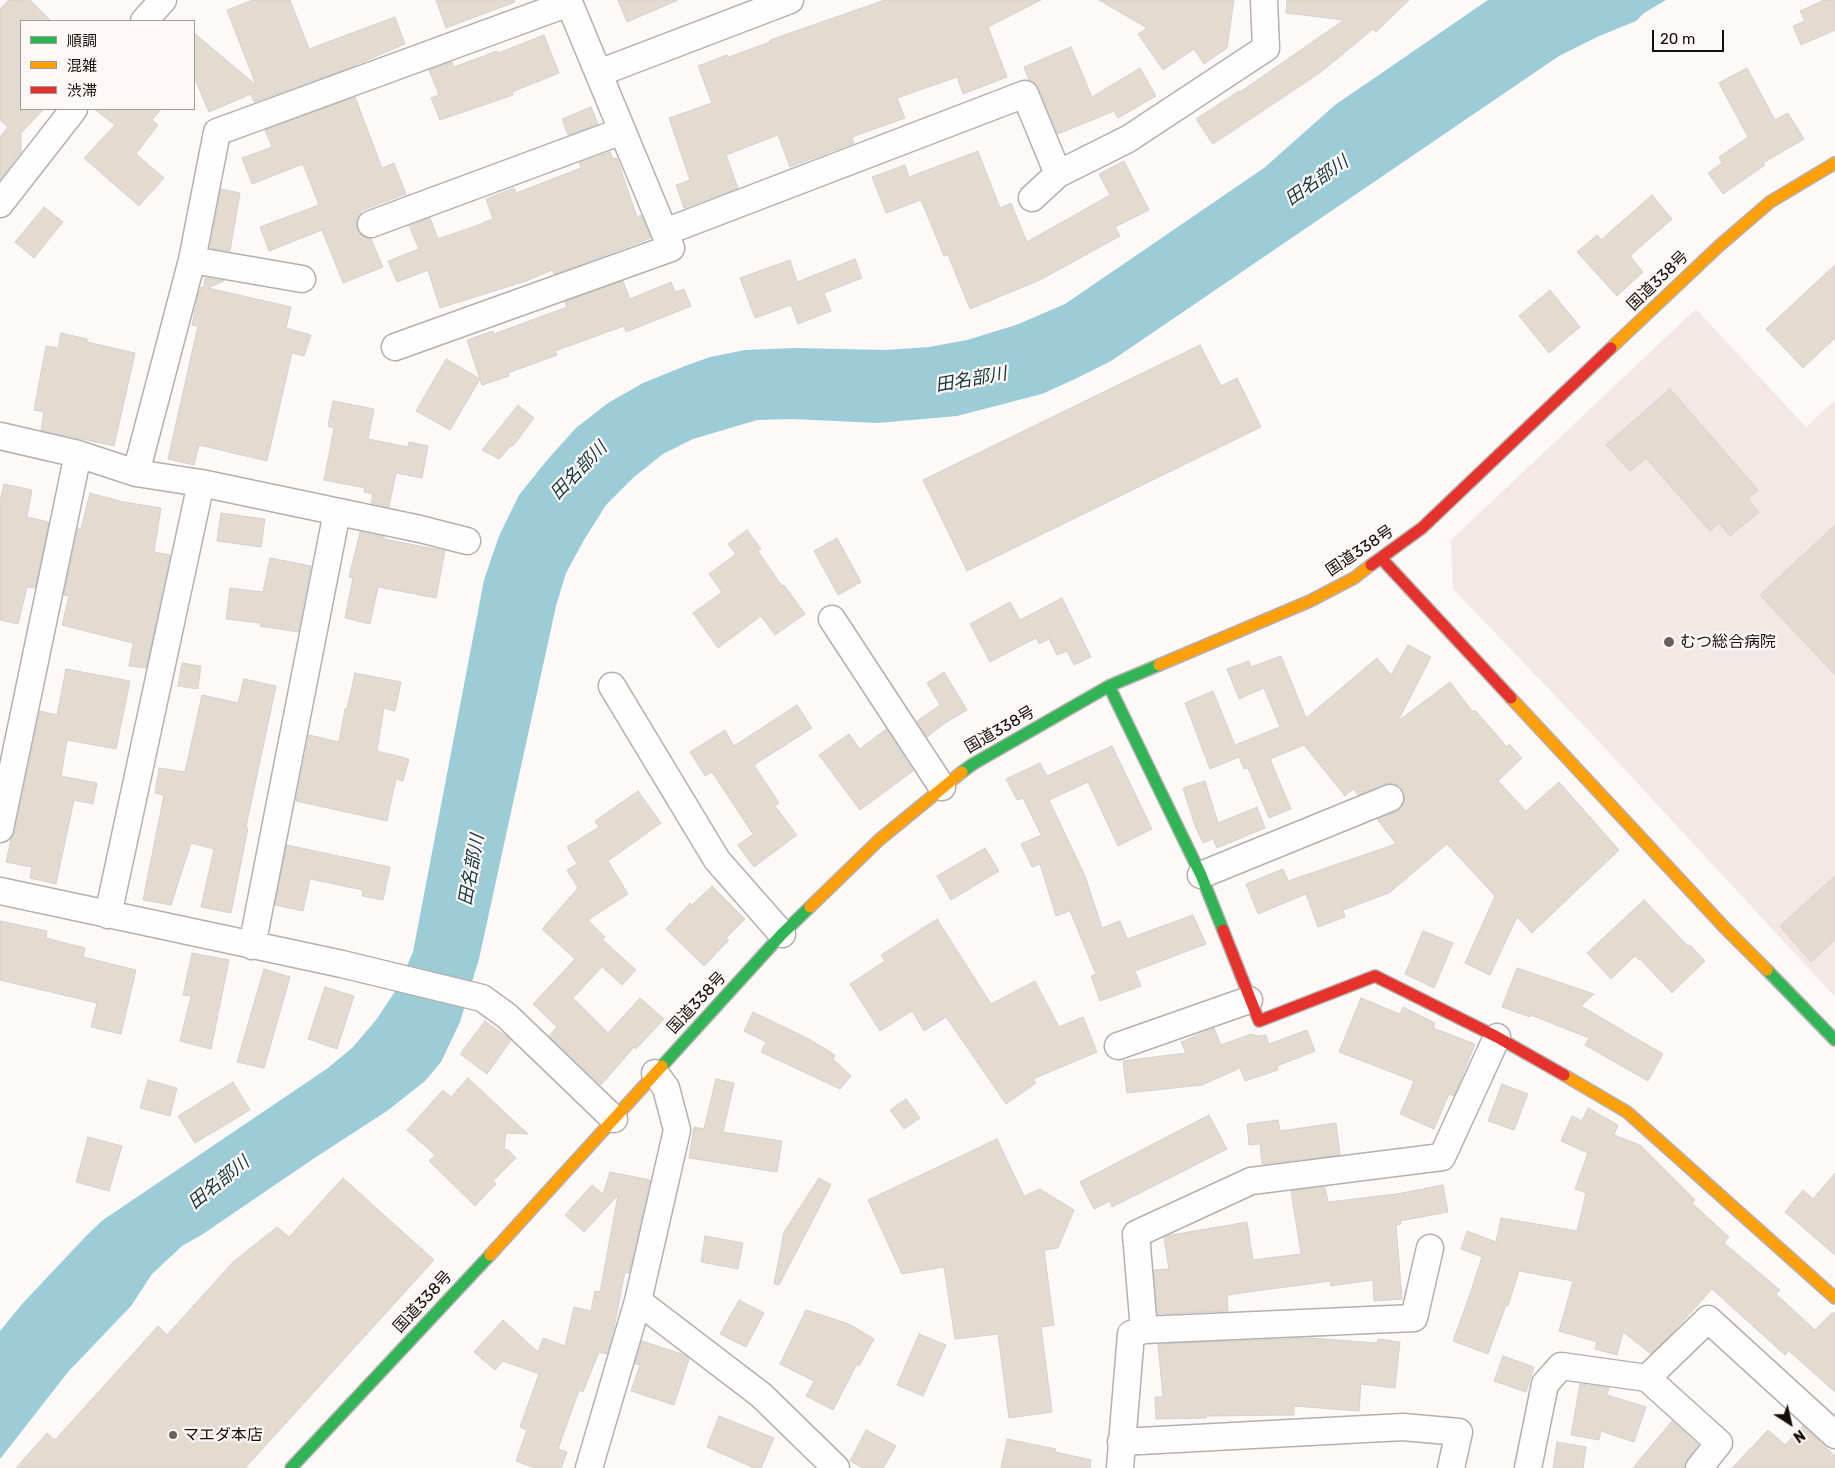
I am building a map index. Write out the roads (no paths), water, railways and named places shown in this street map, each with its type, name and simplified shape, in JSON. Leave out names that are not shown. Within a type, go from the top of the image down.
[{"type":"main road","name":"国道338号","points":[[291,1468],[614,1119],[782,934],[878,840],[973,764],[1109,686],[1310,601],[1354,578],[1422,528],[1719,246],[1770,202],[1835,163]]},
{"type":"main road","points":[[1381,558],[1725,928],[1835,1040]]},
{"type":"main road","points":[[1109,686],[1201,875],[1249,1000],[1259,1021],[1375,976],[1498,1037],[1627,1112],[1835,1298]]},
{"type":"street","points":[[145,20],[163,0]]},
{"type":"street","points":[[599,74],[790,0]]},
{"type":"street","points":[[1032,198],[1058,174],[1128,139],[1266,48],[1264,0]]},
{"type":"street","points":[[136,473],[192,260],[217,132],[568,2],[671,248],[395,347]]},
{"type":"street","points":[[665,232],[1025,94],[1058,174]]},
{"type":"street","points":[[0,204],[73,110]]},
{"type":"street","points":[[371,224],[622,131]]},
{"type":"street","points":[[192,260],[302,279]]},
{"type":"street","points":[[0,436],[78,454],[136,473],[201,483],[420,529],[466,541]]},
{"type":"street","points":[[0,829],[78,454]]},
{"type":"street","points":[[108,915],[201,483]]},
{"type":"street","points":[[252,946],[337,512]]},
{"type":"street","points":[[832,619],[942,787]]},
{"type":"street","points":[[612,686],[717,860],[782,934]]},
{"type":"street","points":[[1201,875],[1390,798]]},
{"type":"street","points":[[0,891],[342,964],[360,970],[482,998],[507,1016],[614,1119]]},
{"type":"street","points":[[1118,1046],[1249,1000]]},
{"type":"street","points":[[1144,1330],[1136,1234],[1250,1181],[1442,1157],[1498,1037]]},
{"type":"street","points":[[589,1468],[638,1301],[677,1130],[666,1088],[656,1073]]},
{"type":"street","points":[[1120,1468],[1131,1334],[1144,1330],[1414,1318],[1430,1248]]},
{"type":"street","points":[[638,1301],[761,1395],[836,1468]]},
{"type":"street","points":[[1647,1378],[1708,1319],[1835,1435]]},
{"type":"street","points":[[1528,1468],[1545,1384],[1561,1366],[1647,1378],[1719,1442],[1699,1468]]},
{"type":"street","points":[[1121,1442],[1403,1427],[1459,1432],[1451,1468]]},
{"type":"water","name":"田名部川","points":[[1488,0],[1666,0],[1644,13],[1636,21],[1597,37],[1559,56],[1111,361],[1077,378],[1042,394],[957,416],[878,423],[792,419],[757,420],[693,439],[663,454],[634,477],[606,505],[566,573],[556,606],[479,959],[460,1022],[441,1062],[425,1081],[387,1111],[203,1234],[182,1246],[152,1274],[131,1306],[68,1372],[0,1459],[0,1331],[23,1303],[103,1220],[328,1068],[353,1047],[376,1020],[396,990],[413,952],[484,580],[499,536],[519,495],[576,428],[608,403],[643,383],[710,357],[745,350],[796,348],[885,350],[929,347],[967,340],[1016,325],[1065,304],[1264,168],[1335,105]]},
{"type":"place","name":"むつ総合病院","points":[[1669,642]]},
{"type":"place","name":"マエダ本店","points":[[173,1435]]}]
